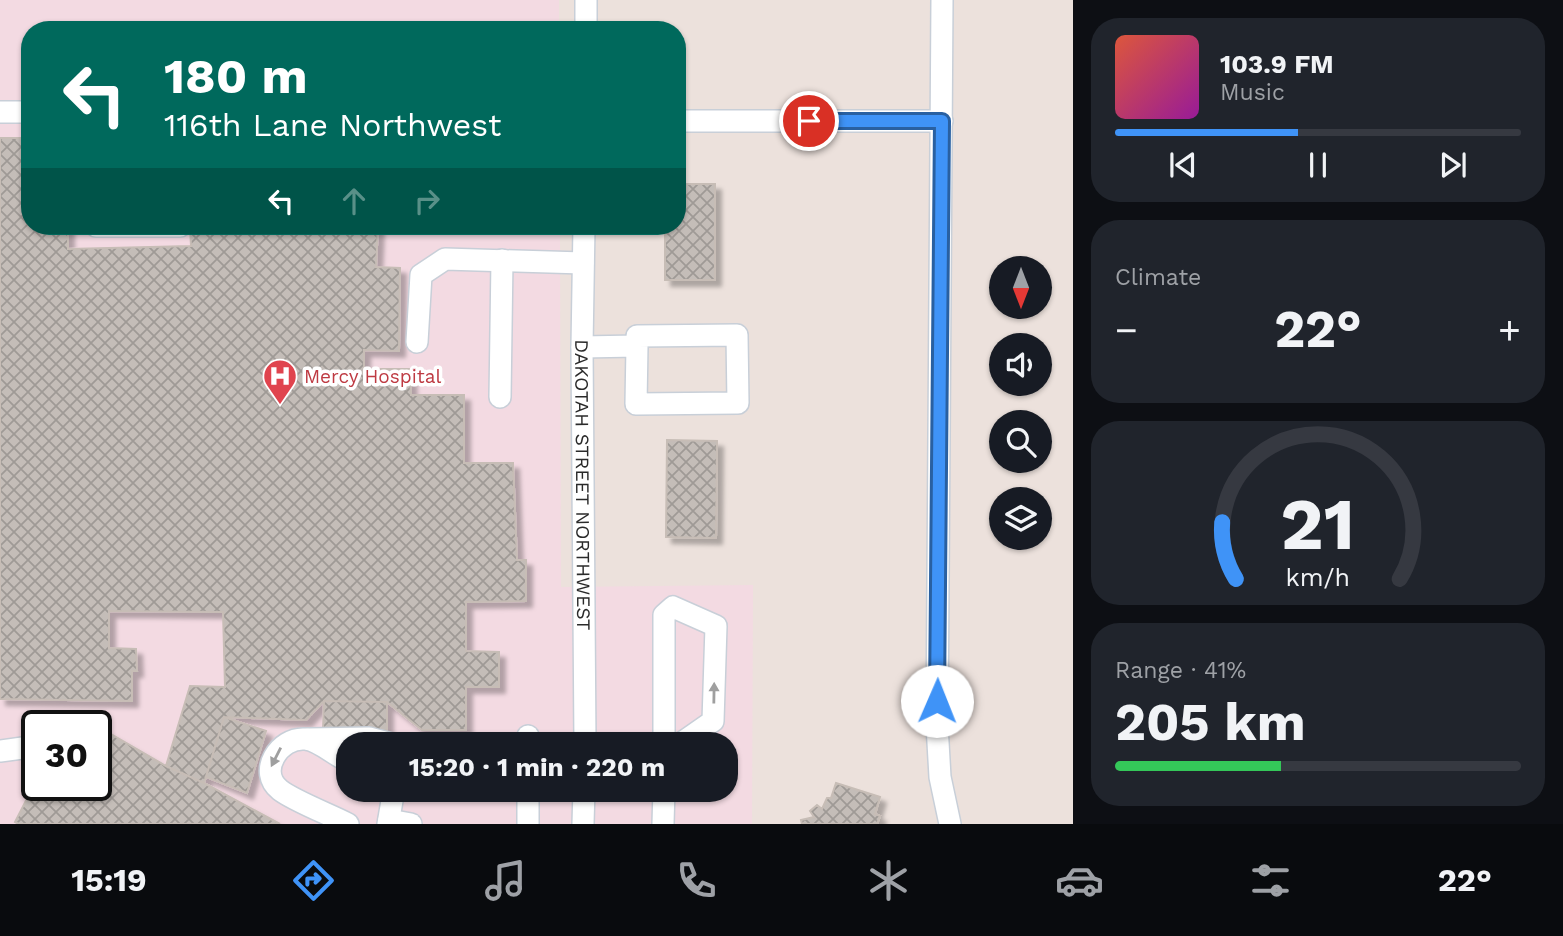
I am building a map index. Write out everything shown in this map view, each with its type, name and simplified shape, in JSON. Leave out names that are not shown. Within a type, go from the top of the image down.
[{"type":"street","points":[[586,0],[586,21]]},
{"type":"street","points":[[942,0],[937,725],[940,776],[950,824]]},
{"type":"street","points":[[0,112],[21,113]]},
{"type":"street","points":[[686,121],[942,121]]},
{"type":"street","name":"DAKOTAH STREET NORTHWEST","points":[[584,235],[585,732]]},
{"type":"street","points":[[417,342],[421,275],[445,259],[583,263]]},
{"type":"street","points":[[500,397],[502,260]]},
{"type":"street","points":[[737,335],[738,403],[636,404],[637,346],[637,336],[737,335]]},
{"type":"street","points":[[582,347],[637,346]]},
{"type":"street","points":[[664,732],[664,615],[673,607],[716,626],[713,721],[697,732]]},
{"type":"street","points":[[308,739],[336,754]]},
{"type":"street","points":[[336,739],[291,740],[279,748],[270,766],[271,779],[280,790],[348,824]]},
{"type":"street","points":[[0,751],[21,748]]},
{"type":"street","points":[[392,802],[389,822],[411,824]]},
{"type":"street","points":[[528,802],[528,824]]},
{"type":"street","points":[[583,824],[584,802]]},
{"type":"street","points":[[663,824],[664,802]]},
{"type":"shaded area","name":"Mercy Hospital","points":[[0,0],[559,0],[559,21],[21,21],[21,235],[560,235],[561,587],[753,585],[752,824],[0,824]]},
{"type":"building","points":[[0,138],[21,138],[21,235],[68,235],[68,249],[191,246],[190,235],[378,235],[376,267],[400,268],[399,351],[364,350],[364,369],[410,369],[411,395],[464,395],[464,463],[513,463],[517,560],[526,560],[526,601],[466,602],[466,651],[499,652],[499,687],[466,687],[466,730],[422,730],[387,702],[324,701],[306,720],[224,717],[204,783],[166,766],[190,686],[225,687],[223,612],[109,611],[109,648],[136,649],[137,671],[132,671],[132,701],[0,699]]},
{"type":"building","points":[[686,184],[715,184],[715,280],[665,280],[665,235],[686,235]]},
{"type":"building","points":[[667,440],[717,441],[716,538],[666,537]]},
{"type":"building","points":[[324,701],[387,702],[387,731],[323,730]]},
{"type":"building","points":[[224,717],[266,731],[247,793],[206,777]]},
{"type":"building","points":[[112,735],[166,766],[280,824],[19,824],[15,822],[26,801],[112,801]]},
{"type":"building","points":[[836,783],[880,797],[875,814],[880,816],[877,824],[802,824],[801,820],[814,817],[810,811],[817,805],[822,809],[827,798],[831,798]]},
{"type":"place","name":"Mercy Hospital","points":[[280,406]]},
{"type":"route","points":[[809,121],[942,121],[937,701]]}]
